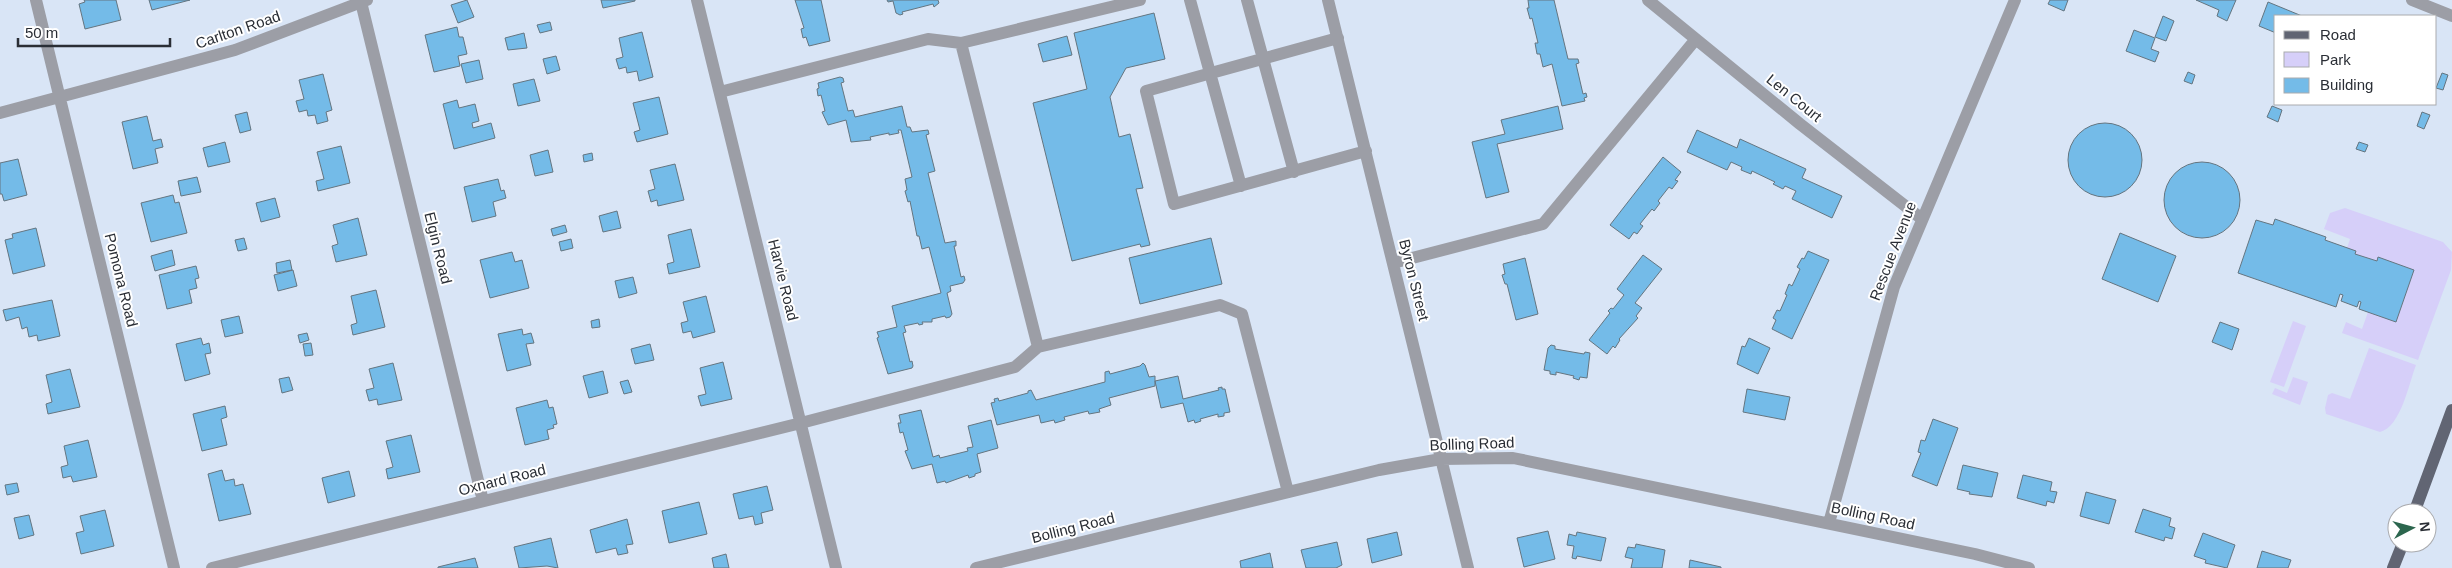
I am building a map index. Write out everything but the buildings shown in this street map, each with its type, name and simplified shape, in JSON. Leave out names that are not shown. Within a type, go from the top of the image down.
[{"type":"main road","points":[[2418,503],[2452,410]]},
{"type":"main road","points":[[2393,568],[2399,553]]},
{"type":"street","name":"Pomona Road","points":[[36,0],[174,568]]},
{"type":"street","name":"Harvie Road","points":[[697,0],[836,568]]},
{"type":"street","points":[[720,92],[928,39],[961,43],[1140,0]]},
{"type":"street","points":[[1190,0],[1208,74],[1241,186]]},
{"type":"street","points":[[1247,0],[1294,172]]},
{"type":"street","name":"Byron Street","points":[[1328,0],[1468,568]]},
{"type":"street","name":"Len Court","points":[[1648,0],[1922,219]]},
{"type":"street","name":"Rescue Avenue","points":[[1829,523],[1894,287],[2015,0]]},
{"type":"street","points":[[2412,0],[2452,16]]},
{"type":"street","name":"Carlton Road","points":[[0,114],[235,50],[364,1]]},
{"type":"street","name":"Elgin Road","points":[[364,1],[483,501]]},
{"type":"street","points":[[1338,38],[1146,91],[1174,204],[1366,152]]},
{"type":"street","points":[[1393,263],[1543,224],[1696,39]]},
{"type":"street","points":[[961,43],[1038,347],[1220,305],[1242,314],[1288,492]]},
{"type":"street","name":"Oxnard Road","points":[[212,568],[801,423],[1015,367],[1038,347]]},
{"type":"street","name":"Bolling Road","points":[[976,568],[1379,470],[1441,459],[1513,458],[1829,523],[2029,568]]},
{"type":"green space","points":[[2345,208],[2443,242],[2452,252],[2451,270],[2418,360],[2342,333],[2346,322],[2362,329],[2368,312],[2396,322],[2414,270],[2378,257],[2377,261],[2355,254],[2356,251],[2347,248],[2350,239],[2324,229],[2330,213]]},
{"type":"green space","points":[[2293,321],[2306,326],[2284,387],[2270,382]]},
{"type":"green space","points":[[2369,348],[2416,365],[2399,413],[2394,422],[2380,432],[2326,414],[2325,408],[2328,395],[2332,393],[2350,399]]},
{"type":"green space","points":[[2293,377],[2308,382],[2300,405],[2272,394],[2275,388],[2287,393]]}]
